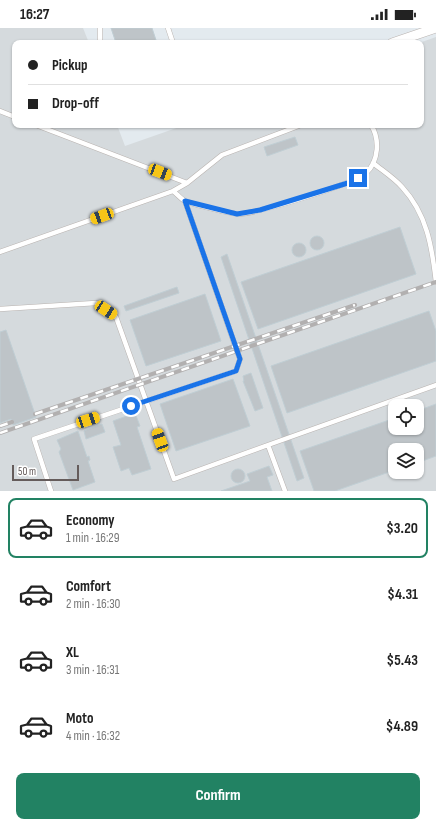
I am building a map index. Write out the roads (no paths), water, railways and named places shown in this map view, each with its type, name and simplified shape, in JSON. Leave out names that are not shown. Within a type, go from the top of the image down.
[{"type":"street","points":[[401,40],[436,28]]},
{"type":"lane","points":[[100,28],[100,40]]},
{"type":"lane","points":[[168,28],[172,40]]},
{"type":"lane","points":[[0,111],[12,116]]},
{"type":"lane","points":[[44,128],[187,183]]},
{"type":"lane","points":[[0,252],[173,191],[187,183],[222,155],[293,128]]},
{"type":"lane","points":[[173,191],[185,201],[237,214],[260,210],[351,182],[366,173],[373,163],[377,150],[376,140],[371,128]]},
{"type":"lane","points":[[373,163],[402,187],[415,203],[428,233],[436,282]]},
{"type":"lane","points":[[51,491],[34,439],[236,371],[240,359],[185,201]]},
{"type":"lane","points":[[0,309],[96,303],[116,317],[174,479],[436,385]]},
{"type":"lane","points":[[268,445],[285,491]]},
{"type":"railway","points":[[0,433],[436,282]]},
{"type":"railway","points":[[35,414],[355,305]]},
{"type":"railway","points":[[0,426],[12,422]]}]
